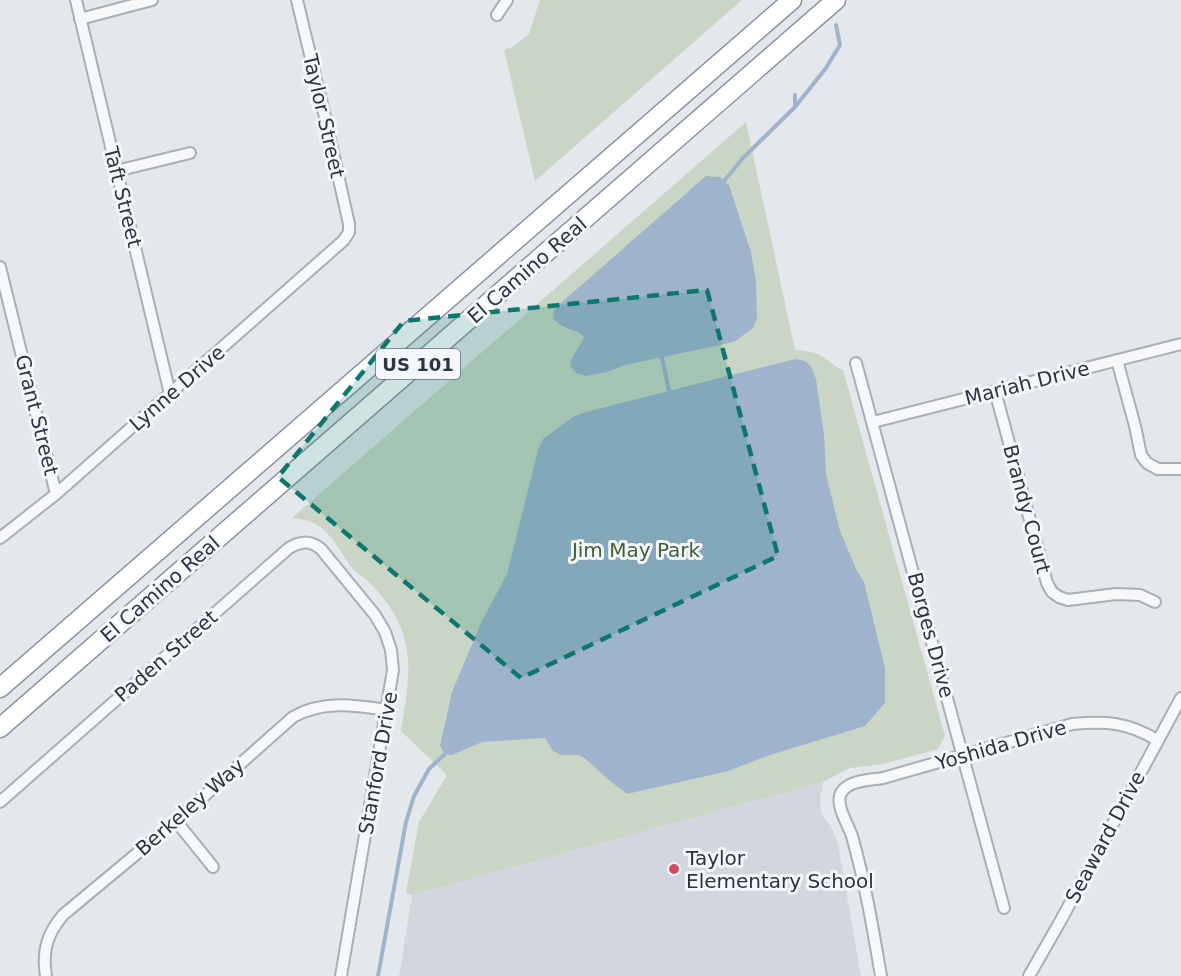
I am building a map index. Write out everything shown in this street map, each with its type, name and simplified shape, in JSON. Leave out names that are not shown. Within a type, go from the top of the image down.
[{"type":"highway","name":"El Camino Real","points":[[0,688],[792,0]]},
{"type":"highway","name":"El Camino Real","points":[[0,728],[836,0]]},
{"type":"street","name":"Taft Street","points":[[75,0],[170,394]]},
{"type":"street","points":[[80,19],[152,0]]},
{"type":"street","name":"Taylor Street","points":[[297,0],[349,232]]},
{"type":"street","points":[[497,15],[507,0]]},
{"type":"street","points":[[116,171],[190,153]]},
{"type":"street","name":"Lynne Drive","points":[[0,538],[56,494],[344,240],[349,232]]},
{"type":"street","name":"Grant Street","points":[[0,267],[56,494]]},
{"type":"street","name":"Mariah Drive","points":[[873,422],[1181,344]]},
{"type":"street","points":[[1117,360],[1141,455],[1147,463],[1158,469],[1181,469]]},
{"type":"street","name":"Borges Drive","points":[[856,363],[1004,908]]},
{"type":"street","name":"Brandy Court","points":[[995,391],[1047,583],[1052,592],[1068,600],[1116,594],[1140,595],[1155,602]]},
{"type":"street","name":"Paden Street","points":[[0,802],[289,548],[306,542],[315,544],[335,566]]},
{"type":"street","name":"Stanford Drive","points":[[335,566],[375,615],[385,632],[391,650],[393,670],[341,976]]},
{"type":"street","name":"Seaward Drive","points":[[1029,976],[1181,698]]},
{"type":"street","name":"Berkeley Way","points":[[46,976],[45,947],[52,928],[63,915],[176,821],[293,717],[314,707],[338,705],[387,710]]},
{"type":"street","name":"Yoshida Drive","points":[[881,976],[872,922],[851,835],[840,807],[840,796],[844,789],[852,784],[883,778],[1072,724],[1098,722],[1123,725],[1142,731],[1157,740]]},
{"type":"street","points":[[176,821],[213,867]]},
{"type":"highlighted area","points":[[707,290],[778,556],[521,678],[278,477],[404,321]]},
{"type":"shaded area","name":"Taylor Elementary School","points":[[823,782],[820,798],[821,813],[833,831],[838,844],[861,976],[399,976],[412,895]]},
{"type":"green space","points":[[540,0],[742,0],[535,181],[504,50],[529,34]]},
{"type":"green space","name":"Jim May Park","points":[[746,122],[795,350],[818,354],[843,370],[945,736],[938,749],[883,764],[850,768],[823,782],[412,895],[406,892],[419,822],[447,775],[401,731],[408,678],[406,646],[402,630],[381,596],[353,569],[329,535],[314,523],[292,518]]},
{"type":"water","points":[[706,176],[720,177],[729,185],[751,252],[756,281],[757,319],[753,328],[734,342],[625,365],[607,372],[586,376],[576,373],[570,366],[584,336],[556,322],[553,318],[554,309]]},
{"type":"water","points":[[795,359],[805,361],[811,366],[816,379],[824,435],[826,474],[840,531],[864,582],[885,668],[885,703],[865,726],[770,755],[728,771],[627,794],[579,755],[561,755],[553,751],[545,738],[482,742],[452,755],[445,754],[440,746],[452,692],[481,623],[507,574],[538,450],[543,439],[573,417],[586,412]]},
{"type":"waterway","points":[[724,181],[743,158],[795,107],[826,68],[840,45],[836,25]]},
{"type":"waterway","points":[[795,95],[795,106]]},
{"type":"waterway","points":[[662,357],[669,391]]},
{"type":"waterway","points":[[378,976],[406,822],[414,796],[429,769],[445,754]]},
{"type":"place","name":"Taylor Elementary School","points":[[674,869]]}]
